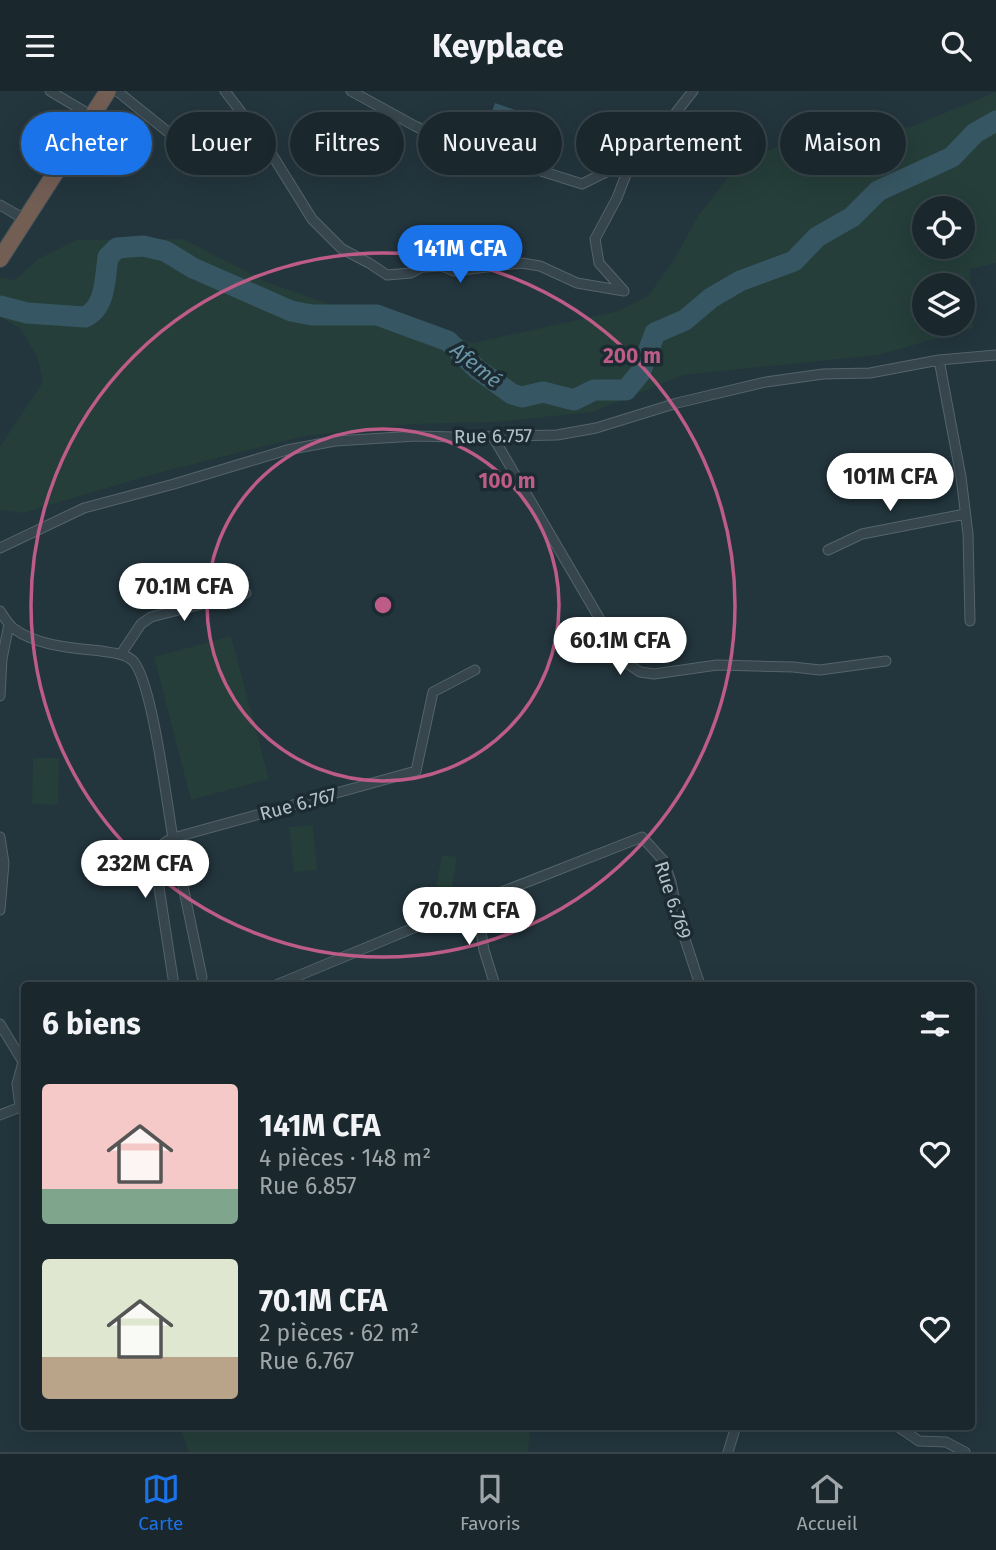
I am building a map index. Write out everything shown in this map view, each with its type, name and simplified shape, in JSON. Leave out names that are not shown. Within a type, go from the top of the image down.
[{"type":"highway","points":[[95,112],[108,91]]},
{"type":"highway","points":[[0,259],[54,175]]},
{"type":"street","points":[[50,91],[85,112]]},
{"type":"street","points":[[117,91],[166,130]]},
{"type":"street","points":[[225,91],[266,145],[302,204],[321,228],[342,249],[387,275],[411,273],[422,267],[442,266],[454,271],[521,263],[540,266],[577,283],[624,291],[598,263],[595,239],[626,175]]},
{"type":"street","points":[[351,91],[447,141],[572,182],[582,184],[600,175]]},
{"type":"street","points":[[676,112],[692,91]]},
{"type":"street","points":[[0,205],[26,220]]},
{"type":"street","name":"Rue 6.757","points":[[0,548],[84,507],[174,484],[287,450],[348,440],[416,436],[557,435],[596,428],[677,403],[766,382],[822,374],[870,373],[939,360],[996,355]]},
{"type":"street","points":[[939,360],[961,477],[968,534],[970,621]]},
{"type":"street","points":[[493,437],[608,633],[628,664],[640,672],[654,674],[717,665],[749,664],[820,670],[886,661]]},
{"type":"street","points":[[828,550],[862,534],[965,514]]},
{"type":"street","points":[[121,654],[141,624],[151,617],[246,593]]},
{"type":"street","points":[[0,611],[9,624],[27,636],[54,644],[121,654],[133,660],[140,671],[148,695],[173,838],[202,977]]},
{"type":"street","points":[[0,696],[2,659],[9,624]]},
{"type":"street","name":"Rue 6.767","points":[[173,838],[416,771],[433,692],[475,670]]},
{"type":"street","points":[[0,837],[4,863],[0,909]]},
{"type":"street","name":"Rue 6.769","points":[[283,982],[642,837],[663,860],[699,982]]},
{"type":"street","points":[[173,838],[164,841],[157,851],[156,868],[174,982]]},
{"type":"street","points":[[476,902],[484,950],[494,982]]},
{"type":"street","points":[[0,1024],[21,1059]]},
{"type":"street","points":[[21,1069],[17,1084],[21,1102]]},
{"type":"street","points":[[0,1115],[21,1106]]},
{"type":"street","points":[[728,1452],[735,1430]]},
{"type":"street","points":[[903,1430],[919,1441],[946,1442],[965,1452]]},
{"type":"green space","points":[[996,92],[996,263],[970,269],[970,273],[912,273],[912,336],[945,336],[878,355],[683,375],[593,412],[497,422],[413,424],[305,436],[154,474],[23,513],[0,510],[0,446],[43,382],[37,356],[20,328],[0,317],[0,277],[15,280],[38,259],[76,240],[184,239],[266,282],[327,303],[395,315],[473,343],[618,311],[648,296],[673,261],[698,216],[729,175],[766,175],[766,152],[780,145],[780,175],[906,175],[906,127]]},
{"type":"green space","points":[[231,636],[269,779],[191,800],[154,657]]},
{"type":"green space","points":[[33,758],[59,758],[58,805],[32,804]]},
{"type":"green space","points":[[313,825],[317,870],[294,872],[289,827]]},
{"type":"green space","points":[[442,855],[457,857],[452,889],[436,886]]},
{"type":"green space","points":[[181,1430],[530,1430],[528,1452],[189,1452]]},
{"type":"water","points":[[495,103],[521,112],[492,112]]},
{"type":"waterway","name":"Afemé","points":[[0,306],[27,313],[85,317],[92,313],[101,299],[108,257],[117,248],[143,246],[165,251],[193,268],[291,311],[312,315],[377,315],[448,341],[477,369],[512,394],[522,397],[543,392],[574,400],[594,390],[626,390],[640,373],[655,333],[685,320],[711,298],[740,281],[794,261],[817,237],[852,217],[878,191],[952,157],[975,133],[996,121]]}]
